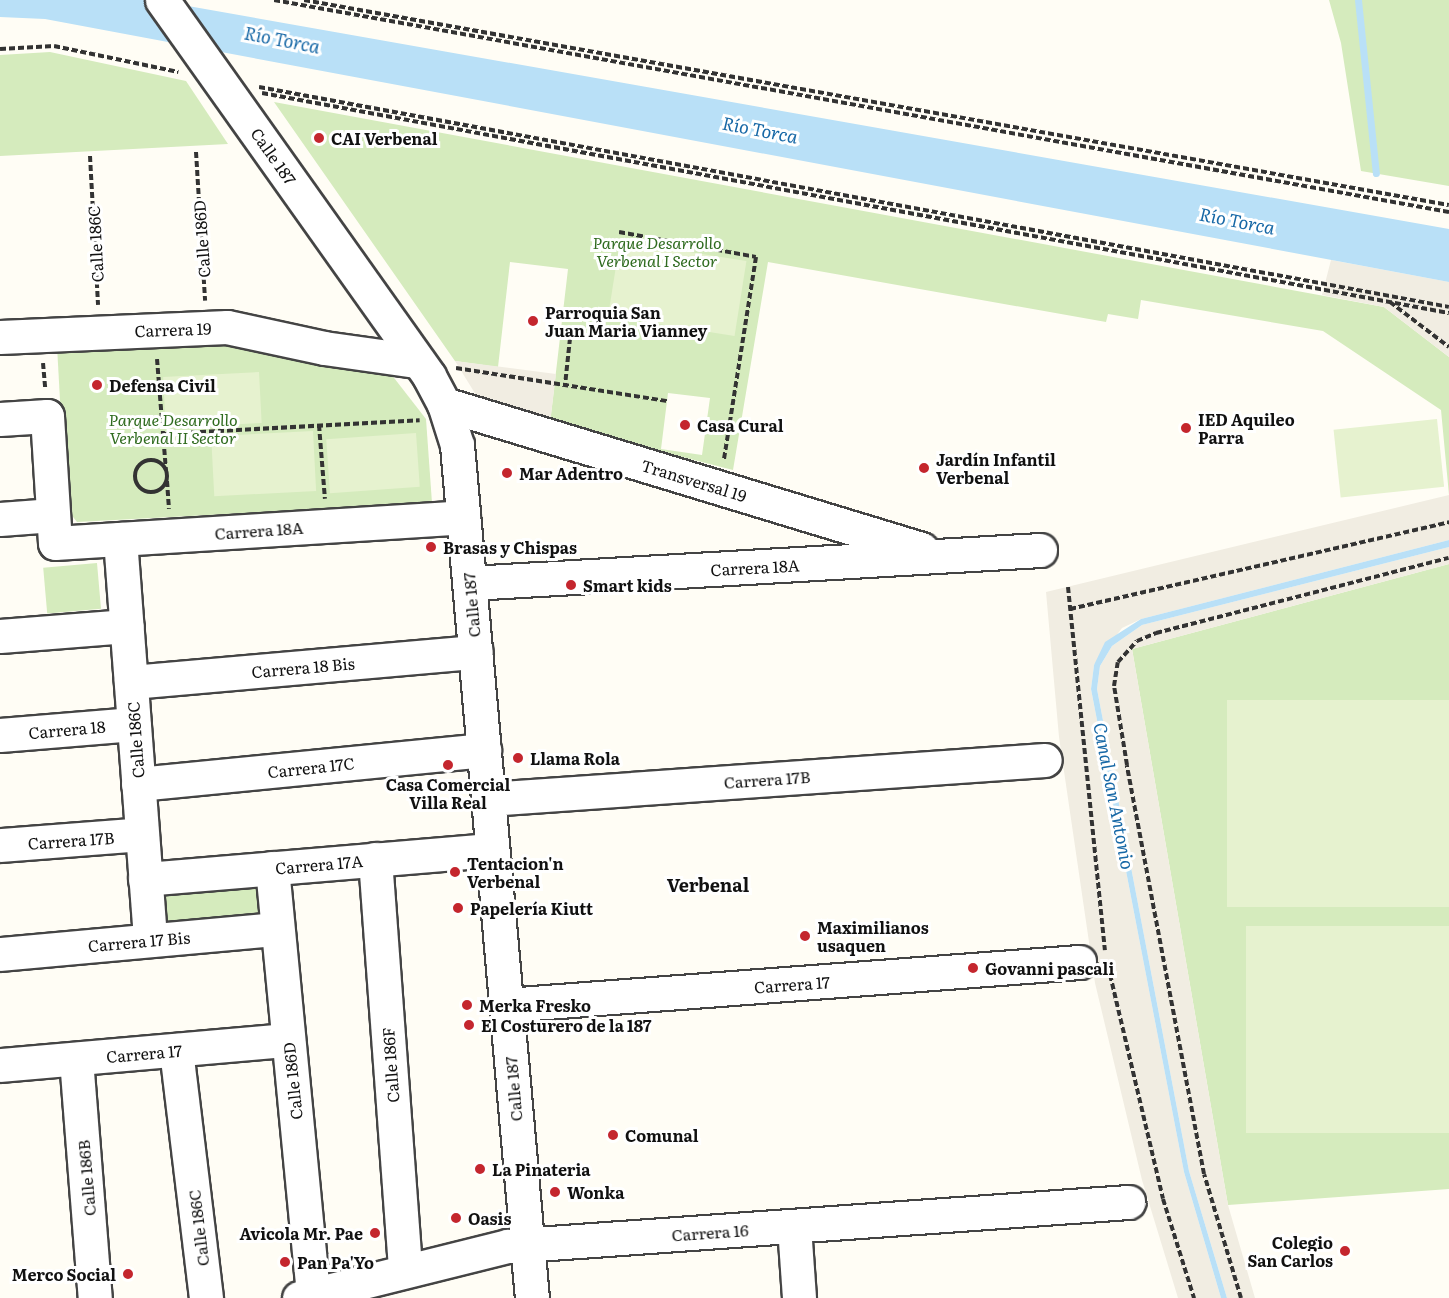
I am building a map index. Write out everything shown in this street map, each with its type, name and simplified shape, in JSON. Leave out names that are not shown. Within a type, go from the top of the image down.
[{"type":"street","name":"Calle 187","points":[[162,0],[417,361],[438,412],[457,445],[532,1298]]},
{"type":"street","points":[[343,351],[374,338],[380,324],[380,308]]},
{"type":"street","name":"Carrera 19","points":[[0,337],[207,327],[247,329],[343,351],[417,361]]},
{"type":"street","name":"Transversal 19","points":[[438,412],[944,556]]},
{"type":"street","points":[[0,419],[47,416],[54,529]]},
{"type":"street","name":"Carrera 18A","points":[[0,519],[120,539],[463,517]]},
{"type":"street","name":"Calle 186C","points":[[120,539],[150,940]]},
{"type":"street","name":"Carrera 18A","points":[[470,584],[1040,550]]},
{"type":"street","points":[[0,636],[127,626]]},
{"type":"street","name":"Carrera 18 Bis","points":[[131,681],[476,652]]},
{"type":"street","name":"Carrera 18","points":[[0,735],[134,723]]},
{"type":"street","name":"Carrera 17C","points":[[138,784],[484,750]]},
{"type":"street","name":"Carrera 17B","points":[[488,799],[1045,760]]},
{"type":"street","name":"Carrera 17B","points":[[0,845],[142,834]]},
{"type":"street","name":"Carrera 17A","points":[[146,879],[492,850]]},
{"type":"street","name":"Calle 186F","points":[[375,859],[405,1270]]},
{"type":"street","name":"Calle 186D","points":[[272,868],[288,1040],[306,1296]]},
{"type":"street","name":"Carrera 17 Bis","points":[[0,954],[277,929]]},
{"type":"street","name":"Carrera 17","points":[[506,1005],[1079,962]]},
{"type":"street","name":"Carrera 17","points":[[0,1065],[288,1040]]},
{"type":"street","name":"Calle 186C","points":[[176,1050],[206,1298]]},
{"type":"street","name":"Calle 186B","points":[[76,1059],[95,1298]]},
{"type":"street","name":"Carrera 16","points":[[306,1296],[405,1270],[528,1245],[1128,1202]]},
{"type":"street","points":[[794,1226],[799,1298]]},
{"type":"path","points":[[274,0],[1449,212]]},
{"type":"path","points":[[304,0],[1449,205]]},
{"type":"path","points":[[0,49],[54,46],[86,50],[219,78],[263,94],[1449,313]]},
{"type":"path","points":[[263,94],[258,87],[1378,292],[1449,307]]},
{"type":"path","name":"Calle 186D","points":[[196,152],[207,327]]},
{"type":"path","name":"Calle 186C","points":[[90,156],[99,332]]},
{"type":"path","points":[[619,232],[756,257],[723,467]]},
{"type":"path","points":[[1378,292],[1449,347]]},
{"type":"path","points":[[561,328],[571,329],[565,385]]},
{"type":"path","points":[[155,329],[166,471],[163,487],[154,491],[140,488],[135,478],[137,468],[145,460],[156,460],[166,471]]},
{"type":"path","points":[[42,335],[47,416]]},
{"type":"path","points":[[452,368],[667,401]]},
{"type":"path","points":[[526,370],[526,379]]},
{"type":"path","points":[[164,434],[319,425],[438,412]]},
{"type":"path","points":[[319,425],[327,526]]},
{"type":"path","points":[[1070,609],[1449,522]]},
{"type":"path","points":[[1241,1298],[1204,1174],[1127,765],[1114,686],[1118,662],[1137,641],[1156,633],[1449,558]]},
{"type":"path","points":[[1068,587],[1106,961],[1163,1199],[1194,1298]]},
{"type":"green space","points":[[1329,0],[1449,0],[1449,186],[1361,171],[1341,43]]},
{"type":"green space","points":[[50,52],[186,81],[228,144],[0,156],[0,55]]},
{"type":"green space","name":"Parque Desarrollo Verbenal I Sector","points":[[274,102],[1384,307],[1449,357],[1449,495],[1441,410],[1323,331],[1141,300],[1138,319],[1108,314],[1106,322],[768,262],[733,470],[550,423],[568,269],[510,262],[498,367],[455,361]],"holes":[[[668,393],[710,398],[702,455],[661,449]]]},
{"type":"green space","name":"Parque Desarrollo Verbenal I Sector","points":[[620,241],[746,261],[735,336],[608,316]]},
{"type":"green space","name":"Parque Desarrollo Verbenal II Sector","points":[[208,337],[391,374],[426,419],[432,503],[77,522],[66,508],[57,346]]},
{"type":"green space","points":[[259,372],[262,423],[166,428],[163,377]]},
{"type":"green space","points":[[1437,419],[1444,487],[1341,497],[1334,430]]},
{"type":"green space","points":[[313,431],[316,491],[214,496],[211,436]]},
{"type":"green space","points":[[416,433],[420,487],[330,493],[326,439]]},
{"type":"green space","points":[[97,563],[101,609],[47,614],[43,568]]},
{"type":"green space","points":[[1449,564],[1449,1189],[1228,1205],[1132,649]]},
{"type":"green space","points":[[1227,700],[1449,700],[1449,907],[1227,907]]},
{"type":"green space","points":[[257,882],[260,920],[155,929],[151,891]]},
{"type":"green space","points":[[1246,926],[1449,926],[1449,1133],[1246,1133]]},
{"type":"shaded area","points":[[1331,260],[1449,282],[1449,357],[1384,307],[1322,295]]},
{"type":"shaded area","points":[[455,361],[556,374],[550,423],[481,403]]},
{"type":"shaded area","points":[[1449,495],[1449,540],[1141,619],[1122,628],[1094,665],[1091,689],[1184,1172],[1221,1298],[1178,1298],[1142,1180],[1095,983],[1059,737],[1046,592]]},
{"type":"shaded area","points":[[1449,547],[1449,564],[1132,649],[1228,1205],[1255,1298],[1227,1298],[1189,1171],[1097,689],[1100,666],[1112,646],[1142,625]]},
{"type":"water","name":"Río Torca","points":[[0,0],[154,0],[1449,229],[1449,282],[45,19],[0,17]]},
{"type":"water","name":"Canal San Antonio","points":[[1449,540],[1449,547],[1142,625],[1112,646],[1100,666],[1097,689],[1189,1171],[1227,1298],[1221,1298],[1184,1172],[1091,689],[1094,665],[1105,642],[1141,619]]},
{"type":"waterway","points":[[1358,0],[1376,173]]},
{"type":"place","name":"CAI Verbenal","points":[[319,138]]},
{"type":"place","name":"Parroquia San Juan Maria Vianney","points":[[533,321]]},
{"type":"place","name":"Defensa Civil","points":[[97,385]]},
{"type":"place","name":"Casa Cural","points":[[685,425]]},
{"type":"place","name":"IED Aquileo Parra","points":[[1186,428]]},
{"type":"place","name":"Jardín Infantil Verbenal","points":[[924,468]]},
{"type":"place","name":"Mar Adentro","points":[[507,473]]},
{"type":"place","name":"Brasas y Chispas","points":[[431,547]]},
{"type":"place","name":"Smart kids","points":[[571,585]]},
{"type":"place","name":"Llama Rola","points":[[518,758]]},
{"type":"place","name":"Casa Comercial Villa Real","points":[[448,765]]},
{"type":"place","name":"Tentacion'n Verbenal","points":[[455,872]]},
{"type":"place","name":"Papelería Kiutt","points":[[458,908]]},
{"type":"place","name":"Maximilianos usaquen","points":[[805,936]]},
{"type":"place","name":"Govanni pascali","points":[[973,968]]},
{"type":"place","name":"Merka Fresko","points":[[467,1005]]},
{"type":"place","name":"El Costurero de la 187","points":[[469,1025]]},
{"type":"place","name":"Comunal","points":[[613,1135]]},
{"type":"place","name":"La Pinateria","points":[[480,1169]]},
{"type":"place","name":"Wonka","points":[[555,1192]]},
{"type":"place","name":"Oasis","points":[[456,1218]]},
{"type":"place","name":"Avicola Mr. Pae","points":[[375,1233]]},
{"type":"place","name":"Colegio San Carlos","points":[[1345,1251]]},
{"type":"place","name":"Pan Pa'Yo","points":[[285,1262]]},
{"type":"place","name":"Merco Social","points":[[128,1274]]},
{"type":"district","name":"Verbenal","points":[[708,885]]}]
